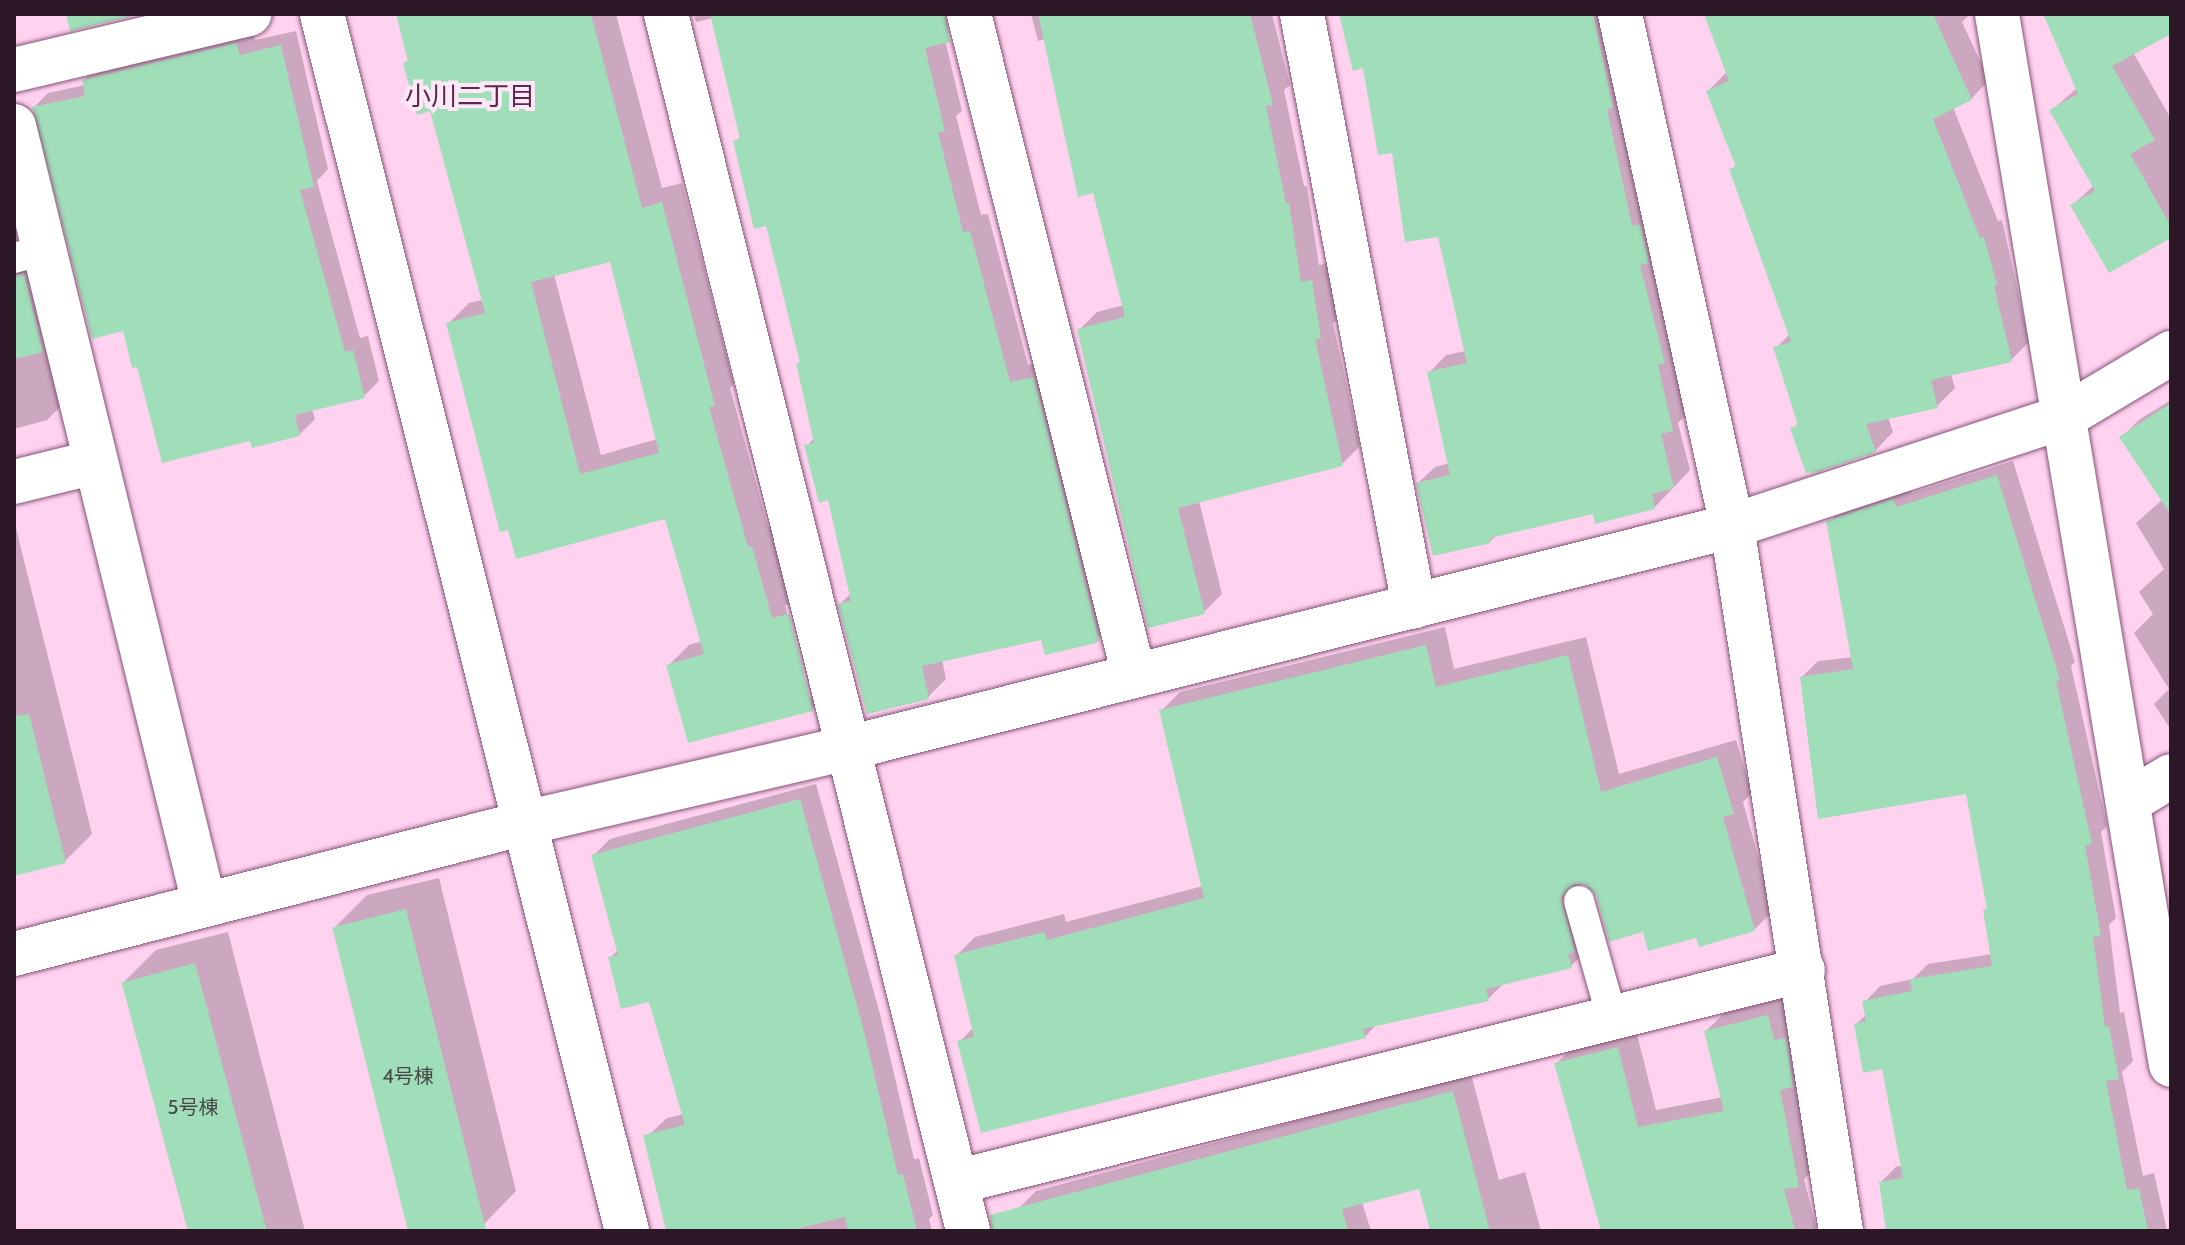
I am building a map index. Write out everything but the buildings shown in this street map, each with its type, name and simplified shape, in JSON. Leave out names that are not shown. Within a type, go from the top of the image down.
[{"type":"street","points":[[14,70],[249,14]]},
{"type":"street","points":[[322,14],[627,1231]]},
{"type":"street","points":[[666,14],[968,1231]]},
{"type":"street","points":[[969,14],[1134,676]]},
{"type":"street","points":[[1302,14],[1414,606]]},
{"type":"street","points":[[1620,14],[1732,526],[1841,1231]]},
{"type":"street","points":[[1997,14],[2171,1065]]},
{"type":"street","points":[[14,126],[29,254],[95,462],[204,903]]},
{"type":"street","points":[[14,954],[525,823],[848,748],[1732,526],[2064,417],[2171,353]]},
{"type":"street","points":[[14,482],[95,462]]},
{"type":"street","points":[[2128,802],[2171,776]]},
{"type":"street","points":[[956,1182],[1803,970]]},
{"type":"lane","points":[[1579,901],[1612,1018]]},
{"type":"district","name":"小川二丁目","points":[[470,97]]}]
